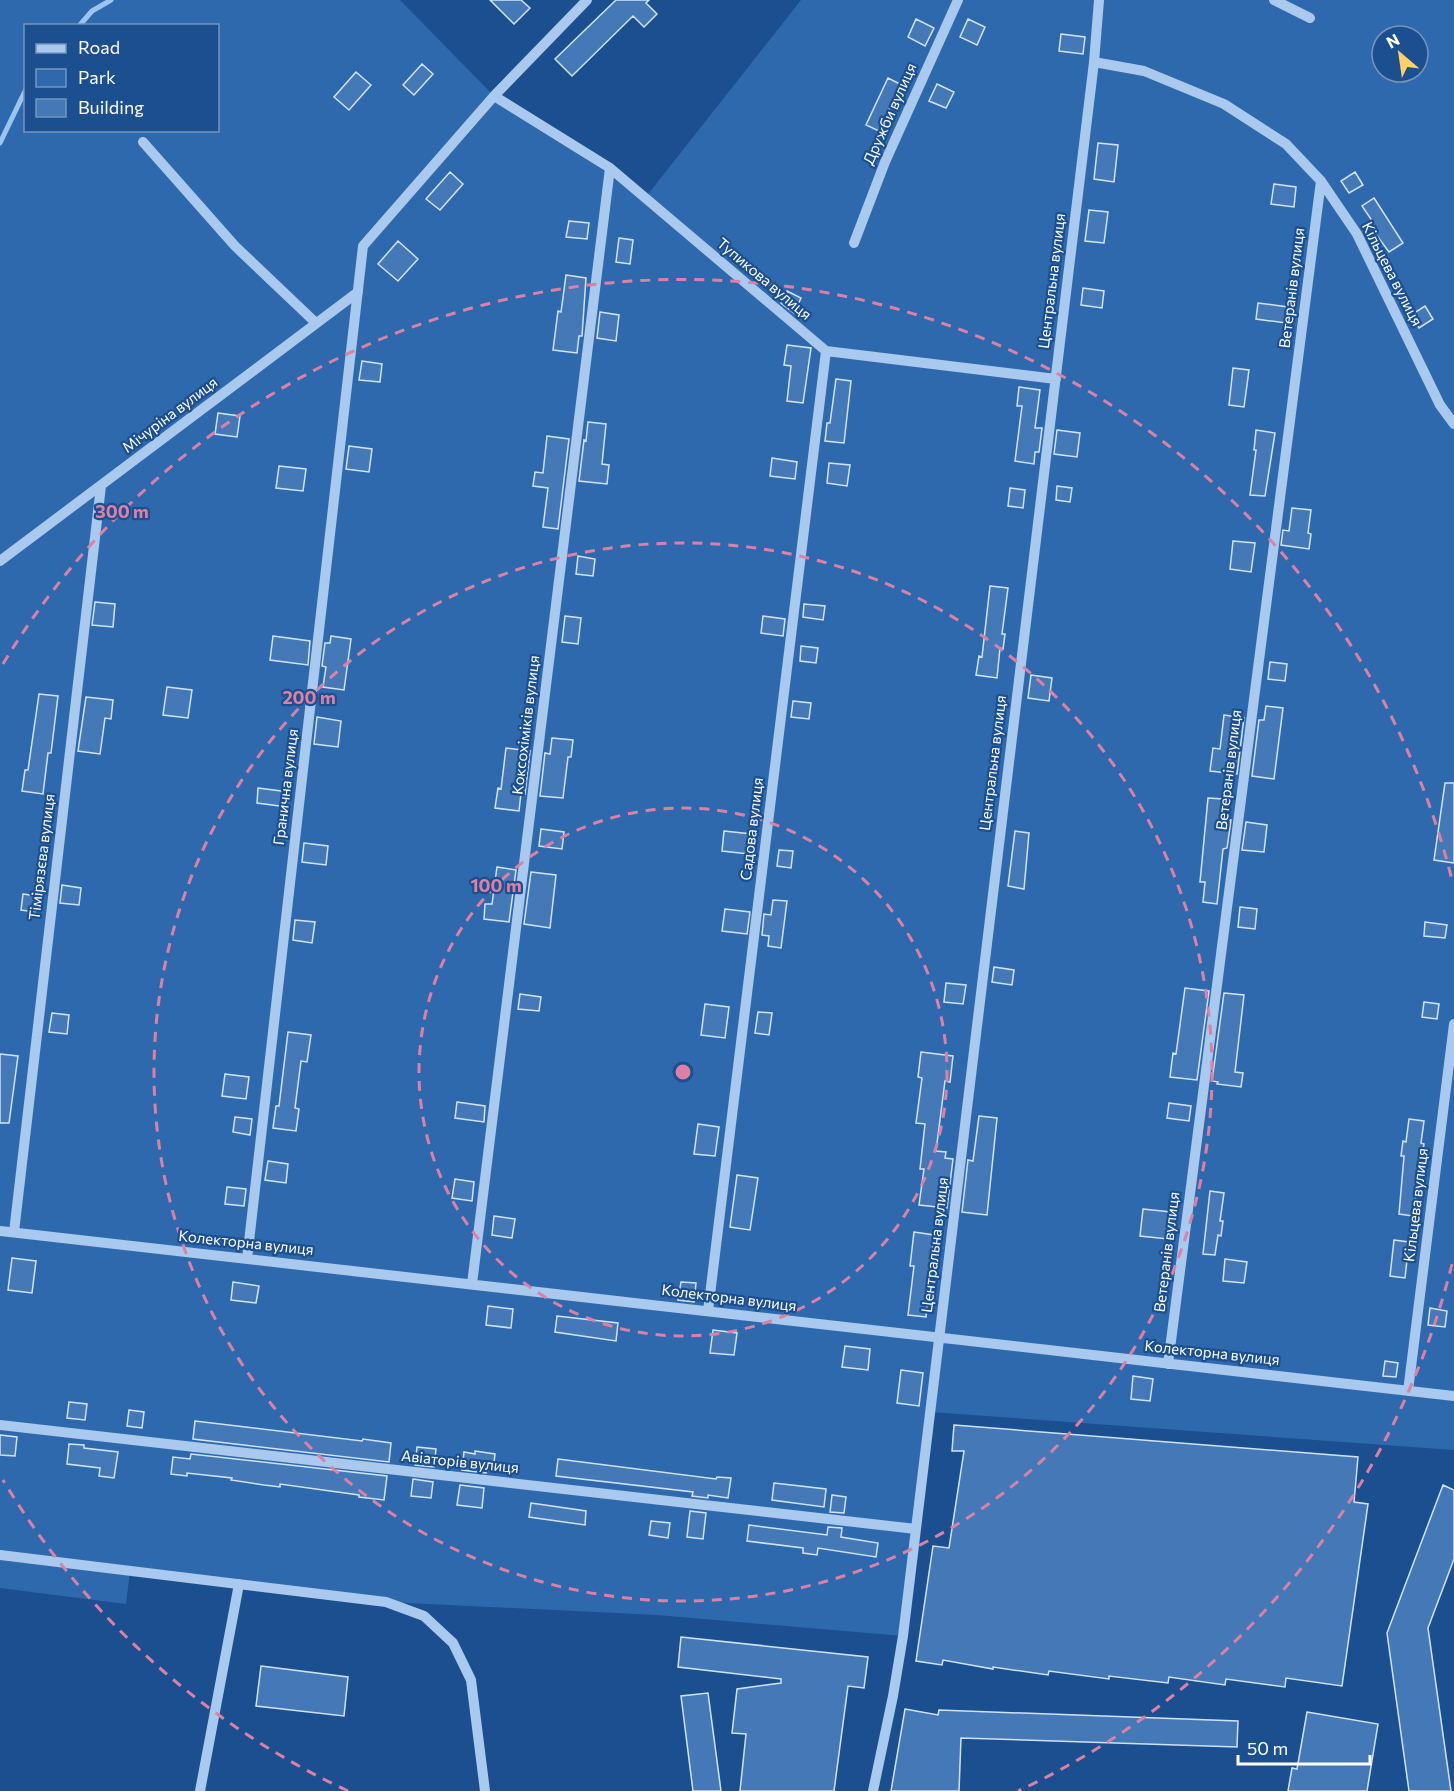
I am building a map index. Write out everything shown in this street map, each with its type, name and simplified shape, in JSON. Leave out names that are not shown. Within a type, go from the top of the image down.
[{"type":"street","points":[[494,96],[587,0]]},
{"type":"street","name":"Дружби вулиця","points":[[854,243],[885,162],[958,0]]},
{"type":"street","name":"Центральна вулиця","points":[[873,1791],[893,1696],[916,1529],[1094,62],[1099,0]]},
{"type":"street","points":[[1274,0],[1310,18]]},
{"type":"street","name":"Кільцева вулиця","points":[[1094,62],[1144,71],[1224,104],[1286,144],[1321,181],[1357,234],[1440,405],[1454,424]]},
{"type":"street","name":"Тупикова вулиця","points":[[494,96],[610,168],[826,351]]},
{"type":"street","name":"Гранична вулиця","points":[[247,1259],[363,246],[494,96]]},
{"type":"street","points":[[143,142],[235,246],[316,323]]},
{"type":"street","name":"Коксохіміків вулиця","points":[[472,1284],[610,168]]},
{"type":"street","name":"Ветеранів вулиця","points":[[1168,1364],[1321,181]]},
{"type":"street","name":"Мічуріна вулиця","points":[[0,561],[358,292]]},
{"type":"street","points":[[826,351],[1056,379]]},
{"type":"street","name":"Садова вулиця","points":[[708,1311],[826,351]]},
{"type":"street","name":"Тімірязєва вулиця","points":[[14,1232],[101,486]]},
{"type":"street","name":"Кільцева вулиця","points":[[1408,1391],[1454,1024]]},
{"type":"street","name":"Колекторна вулиця","points":[[0,1231],[1454,1396]]},
{"type":"street","name":"Авіаторів вулиця","points":[[0,1425],[916,1529]]},
{"type":"street","points":[[0,1555],[386,1602],[424,1616],[453,1643],[471,1680],[485,1791]]},
{"type":"street","points":[[200,1791],[239,1584]]},
{"type":"street","points":[[483,1767],[494,1791]]},
{"type":"green space","points":[[0,0],[400,0],[494,96],[645,198],[801,0],[1454,0],[1454,1450],[931,1412],[903,1636],[657,1615],[386,1602],[130,1571],[126,1604],[0,1588]]},
{"type":"building","points":[[490,0],[521,0],[530,8],[514,24]]},
{"type":"building","points":[[616,0],[649,0],[646,3],[657,14],[644,27],[633,16],[572,76],[555,59]]},
{"type":"building","points":[[916,19],[934,28],[925,46],[908,37]]},
{"type":"building","points":[[968,19],[985,27],[977,45],[960,37]]},
{"type":"building","points":[[1061,34],[1085,37],[1083,54],[1059,51]]},
{"type":"building","points":[[422,64],[433,74],[414,95],[403,85]]},
{"type":"building","points":[[356,72],[371,85],[349,110],[334,97]]},
{"type":"building","points":[[888,78],[904,86],[897,100],[894,99],[879,131],[866,125]]},
{"type":"building","points":[[937,84],[954,92],[946,108],[929,101]]},
{"type":"building","points":[[1098,143],[1118,145],[1114,182],[1094,179]]},
{"type":"building","points":[[450,172],[463,184],[440,210],[426,199]]},
{"type":"building","points":[[1355,172],[1363,185],[1349,193],[1341,181]]},
{"type":"building","points":[[1274,184],[1296,187],[1294,207],[1271,204]]},
{"type":"building","points":[[1374,198],[1403,243],[1389,252],[1369,225],[1373,222],[1362,206]]},
{"type":"building","points":[[1089,210],[1108,212],[1104,243],[1085,241]]},
{"type":"building","points":[[569,221],[589,223],[587,239],[566,237]]},
{"type":"building","points":[[619,238],[633,240],[630,264],[616,262]]},
{"type":"building","points":[[398,241],[418,259],[398,281],[378,264]]},
{"type":"building","points":[[566,275],[586,278],[582,336],[579,336],[577,353],[553,350]]},
{"type":"building","points":[[1083,288],[1104,291],[1102,308],[1081,305]]},
{"type":"building","points":[[787,291],[801,298],[794,313],[781,303]]},
{"type":"building","points":[[1258,303],[1288,307],[1286,323],[1256,319]]},
{"type":"building","points":[[1425,306],[1433,319],[1419,328],[1411,315]]},
{"type":"building","points":[[600,312],[619,315],[616,341],[597,338]]},
{"type":"building","points":[[787,345],[811,348],[803,403],[787,401],[791,366],[784,365]]},
{"type":"building","points":[[362,361],[382,364],[380,382],[359,380]]},
{"type":"building","points":[[1233,368],[1249,370],[1244,407],[1229,405]]},
{"type":"building","points":[[836,379],[851,381],[844,443],[825,441]]},
{"type":"building","points":[[1019,387],[1040,390],[1035,428],[1042,428],[1039,452],[1035,452],[1034,464],[1015,461],[1022,406],[1017,406]]},
{"type":"building","points":[[218,413],[240,416],[237,437],[215,434]]},
{"type":"building","points":[[588,422],[606,424],[602,464],[609,465],[607,484],[579,481]]},
{"type":"building","points":[[1057,430],[1080,433],[1077,457],[1054,454]]},
{"type":"building","points":[[1256,430],[1275,433],[1265,496],[1250,495],[1256,450],[1254,450]]},
{"type":"building","points":[[547,436],[569,439],[558,529],[543,527],[548,488],[533,486],[535,472],[543,473]]},
{"type":"building","points":[[349,446],[372,449],[369,472],[346,469]]},
{"type":"building","points":[[772,458],[797,462],[795,479],[770,476]]},
{"type":"building","points":[[829,463],[850,465],[847,486],[827,483]]},
{"type":"building","points":[[279,466],[306,469],[303,491],[276,488]]},
{"type":"building","points":[[1057,486],[1072,488],[1070,502],[1056,500]]},
{"type":"building","points":[[1010,488],[1025,490],[1023,508],[1008,506]]},
{"type":"building","points":[[1292,508],[1311,510],[1308,533],[1311,534],[1309,549],[1281,545],[1283,530],[1289,531]]},
{"type":"building","points":[[1233,541],[1255,543],[1251,572],[1230,569]]},
{"type":"building","points":[[578,556],[595,559],[593,576],[576,574]]},
{"type":"building","points":[[990,586],[1008,588],[1002,634],[1005,634],[1003,649],[1000,648],[997,678],[976,675],[979,656],[982,657]]},
{"type":"building","points":[[95,602],[115,604],[113,627],[92,625]]},
{"type":"building","points":[[804,604],[825,606],[823,620],[803,617]]},
{"type":"building","points":[[565,616],[581,618],[578,644],[562,642]]},
{"type":"building","points":[[763,616],[785,619],[783,636],[761,633]]},
{"type":"building","points":[[273,636],[310,641],[308,665],[270,660]]},
{"type":"building","points":[[331,636],[351,639],[344,690],[323,687],[326,667],[322,666],[325,643],[330,643]]},
{"type":"building","points":[[801,646],[818,648],[816,663],[800,661]]},
{"type":"building","points":[[1270,662],[1287,664],[1285,681],[1268,679]]},
{"type":"building","points":[[1031,675],[1052,678],[1049,701],[1028,698]]},
{"type":"building","points":[[167,687],[192,690],[188,718],[163,715]]},
{"type":"building","points":[[39,694],[58,696],[43,794],[22,791],[25,770],[28,770]]},
{"type":"building","points":[[86,697],[113,700],[111,719],[105,718],[100,754],[78,751]]},
{"type":"building","points":[[793,701],[811,703],[809,719],[791,717]]},
{"type":"building","points":[[1266,706],[1283,708],[1274,779],[1252,776],[1259,720],[1264,720]]},
{"type":"building","points":[[1224,715],[1244,718],[1237,774],[1210,771],[1213,748],[1220,749]]},
{"type":"building","points":[[317,717],[341,721],[338,747],[314,744]]},
{"type":"building","points":[[552,738],[573,740],[571,757],[568,757],[563,798],[540,796],[545,753],[550,754]]},
{"type":"building","points":[[506,748],[530,751],[525,794],[521,793],[519,811],[495,808],[498,788],[501,789]]},
{"type":"building","points":[[1445,783],[1454,783],[1454,863],[1434,860]]},
{"type":"building","points":[[258,788],[289,792],[287,807],[257,803]]},
{"type":"building","points":[[1208,798],[1223,799],[1221,819],[1231,820],[1227,848],[1223,849],[1217,904],[1203,902],[1205,882],[1200,882]]},
{"type":"building","points":[[1246,822],[1267,825],[1264,852],[1242,850]]},
{"type":"building","points":[[541,829],[564,832],[562,849],[539,846]]},
{"type":"building","points":[[724,831],[752,834],[749,854],[722,851]]},
{"type":"building","points":[[1015,831],[1029,833],[1024,889],[1008,886]]},
{"type":"building","points":[[304,843],[328,846],[326,865],[302,862]]},
{"type":"building","points":[[779,850],[793,851],[791,868],[777,866]]},
{"type":"building","points":[[497,867],[516,870],[509,922],[484,919],[485,904],[492,904]]},
{"type":"building","points":[[531,872],[556,875],[550,928],[524,924]]},
{"type":"building","points":[[62,885],[81,888],[79,905],[60,903]]},
{"type":"building","points":[[23,894],[37,896],[35,912],[21,910]]},
{"type":"building","points":[[773,900],[787,901],[781,948],[768,946],[769,936],[762,935],[764,914],[771,915]]},
{"type":"building","points":[[1240,907],[1257,909],[1255,929],[1238,927]]},
{"type":"building","points":[[725,909],[750,912],[747,934],[722,931]]},
{"type":"building","points":[[295,920],[315,922],[312,943],[293,940]]},
{"type":"building","points":[[1425,922],[1447,925],[1445,938],[1424,936]]},
{"type":"building","points":[[994,967],[1014,970],[1012,985],[992,982]]},
{"type":"building","points":[[946,983],[966,985],[963,1004],[944,1002]]},
{"type":"building","points":[[1185,988],[1209,991],[1197,1080],[1170,1077],[1173,1053],[1176,1054]]},
{"type":"building","points":[[1224,993],[1244,995],[1235,1072],[1243,1073],[1241,1087],[1217,1084],[1218,1082],[1212,1081]]},
{"type":"building","points":[[520,994],[541,997],[539,1011],[518,1009]]},
{"type":"building","points":[[1424,1002],[1439,1004],[1437,1019],[1422,1017]]},
{"type":"building","points":[[705,1004],[729,1007],[725,1038],[701,1035]]},
{"type":"building","points":[[758,1012],[772,1013],[769,1035],[755,1033]]},
{"type":"building","points":[[52,1013],[69,1015],[67,1034],[49,1032]]},
{"type":"building","points":[[288,1032],[311,1035],[307,1062],[301,1061],[295,1108],[299,1109],[296,1131],[273,1128],[276,1106],[279,1106]]},
{"type":"building","points":[[921,1052],[953,1056],[950,1082],[945,1081],[936,1151],[946,1152],[945,1158],[953,1159],[947,1208],[919,1205],[924,1169],[920,1169],[925,1124],[916,1123],[922,1078],[918,1077]]},
{"type":"building","points":[[0,1054],[18,1056],[9,1123],[0,1123]]},
{"type":"building","points":[[225,1074],[249,1077],[246,1099],[222,1096]]},
{"type":"building","points":[[457,1102],[485,1106],[484,1122],[455,1118]]},
{"type":"building","points":[[1169,1103],[1191,1106],[1189,1121],[1167,1118]]},
{"type":"building","points":[[979,1116],[997,1118],[987,1215],[962,1212],[968,1160],[973,1161]]},
{"type":"building","points":[[235,1117],[252,1119],[250,1135],[233,1132]]},
{"type":"building","points":[[1409,1119],[1424,1121],[1421,1143],[1424,1144],[1413,1216],[1399,1214],[1404,1156],[1401,1156],[1403,1141],[1406,1142]]},
{"type":"building","points":[[698,1124],[719,1127],[715,1156],[694,1154]]},
{"type":"building","points":[[268,1161],[288,1164],[286,1183],[265,1180]]},
{"type":"building","points":[[737,1175],[758,1178],[750,1230],[730,1227]]},
{"type":"building","points":[[455,1179],[474,1182],[472,1201],[452,1198]]},
{"type":"building","points":[[227,1187],[246,1189],[244,1206],[225,1204]]},
{"type":"building","points":[[1210,1191],[1224,1193],[1220,1221],[1223,1221],[1221,1236],[1218,1235],[1215,1255],[1203,1254]]},
{"type":"building","points":[[1143,1209],[1171,1212],[1168,1239],[1140,1236]]},
{"type":"building","points":[[494,1216],[515,1219],[512,1238],[492,1235]]},
{"type":"building","points":[[914,1232],[934,1235],[926,1317],[908,1315],[914,1266],[910,1266]]},
{"type":"building","points":[[1394,1240],[1409,1242],[1405,1278],[1390,1276]]},
{"type":"building","points":[[12,1258],[36,1261],[32,1293],[8,1290]]},
{"type":"building","points":[[1225,1259],[1247,1262],[1244,1283],[1223,1281]]},
{"type":"building","points":[[233,1282],[259,1286],[256,1303],[231,1300]]},
{"type":"building","points":[[681,1282],[696,1283],[694,1302],[678,1300]]},
{"type":"building","points":[[488,1306],[513,1309],[511,1328],[486,1325]]},
{"type":"building","points":[[1430,1308],[1447,1311],[1445,1327],[1428,1325]]},
{"type":"building","points":[[557,1316],[618,1323],[616,1341],[555,1332]]},
{"type":"building","points":[[713,1330],[737,1333],[734,1355],[710,1353]]},
{"type":"building","points":[[845,1346],[870,1349],[868,1370],[842,1367]]},
{"type":"building","points":[[1385,1361],[1398,1363],[1396,1377],[1383,1376]]},
{"type":"building","points":[[901,1370],[923,1373],[919,1406],[897,1403]]},
{"type":"building","points":[[1133,1376],[1153,1379],[1150,1401],[1131,1399]]},
{"type":"building","points":[[69,1402],[87,1404],[85,1420],[67,1418]]},
{"type":"building","points":[[129,1410],[144,1412],[142,1428],[127,1426]]},
{"type":"building","points":[[195,1421],[391,1443],[389,1462],[193,1439]]},
{"type":"building","points":[[954,1425],[1358,1457],[1354,1502],[1368,1504],[1342,1686],[1286,1678],[1285,1687],[1226,1679],[1225,1685],[1169,1677],[1168,1683],[1109,1676],[1109,1679],[1049,1671],[1048,1675],[993,1667],[993,1669],[943,1660],[942,1665],[916,1661],[933,1546],[949,1548],[964,1451],[952,1451]]},
{"type":"building","points":[[0,1435],[17,1437],[15,1456],[0,1455]]},
{"type":"building","points":[[69,1444],[118,1452],[114,1478],[99,1476],[100,1468],[67,1464]]},
{"type":"building","points":[[417,1447],[436,1449],[434,1467],[415,1465]]},
{"type":"building","points":[[475,1451],[495,1454],[493,1471],[486,1470],[486,1473],[462,1470],[464,1452],[475,1454]]},
{"type":"building","points":[[191,1454],[387,1476],[384,1500],[280,1484],[280,1487],[264,1485],[231,1480],[232,1478],[187,1473],[187,1476],[171,1474],[173,1457],[190,1459]]},
{"type":"building","points":[[558,1459],[716,1479],[717,1477],[731,1478],[728,1498],[708,1495],[708,1498],[692,1496],[693,1492],[556,1476]]},
{"type":"building","points":[[413,1479],[433,1482],[431,1498],[411,1496]]},
{"type":"building","points":[[774,1483],[826,1489],[824,1507],[772,1500]]},
{"type":"building","points":[[460,1485],[484,1488],[482,1508],[457,1505]]},
{"type":"building","points":[[1443,1485],[1454,1490],[1454,1559],[1428,1628],[1451,1791],[1409,1791],[1387,1633]]},
{"type":"building","points":[[832,1495],[846,1497],[844,1513],[830,1512]]},
{"type":"building","points":[[531,1503],[586,1511],[585,1525],[529,1517]]},
{"type":"building","points":[[690,1511],[706,1513],[703,1539],[687,1537]]},
{"type":"building","points":[[651,1521],[670,1523],[668,1538],[649,1535]]},
{"type":"building","points":[[749,1525],[827,1535],[828,1527],[842,1528],[841,1537],[878,1543],[876,1557],[818,1548],[817,1555],[803,1553],[803,1548],[747,1541]]},
{"type":"building","points":[[681,1637],[868,1657],[864,1688],[848,1686],[834,1791],[740,1791],[746,1734],[732,1733],[737,1689],[781,1683],[781,1679],[678,1667]]},
{"type":"building","points":[[261,1666],[348,1677],[344,1716],[256,1706]]},
{"type":"building","points":[[708,1693],[721,1791],[693,1791],[681,1696]]},
{"type":"building","points":[[905,1709],[938,1715],[939,1710],[1238,1721],[1237,1747],[961,1738],[959,1791],[891,1791]]},
{"type":"building","points":[[1307,1712],[1378,1724],[1367,1791],[1288,1791],[1292,1768],[1297,1769]]},
{"type":"waterway","points":[[81,24],[92,11],[111,0]]},
{"type":"waterway","points":[[0,143],[24,93]]}]
